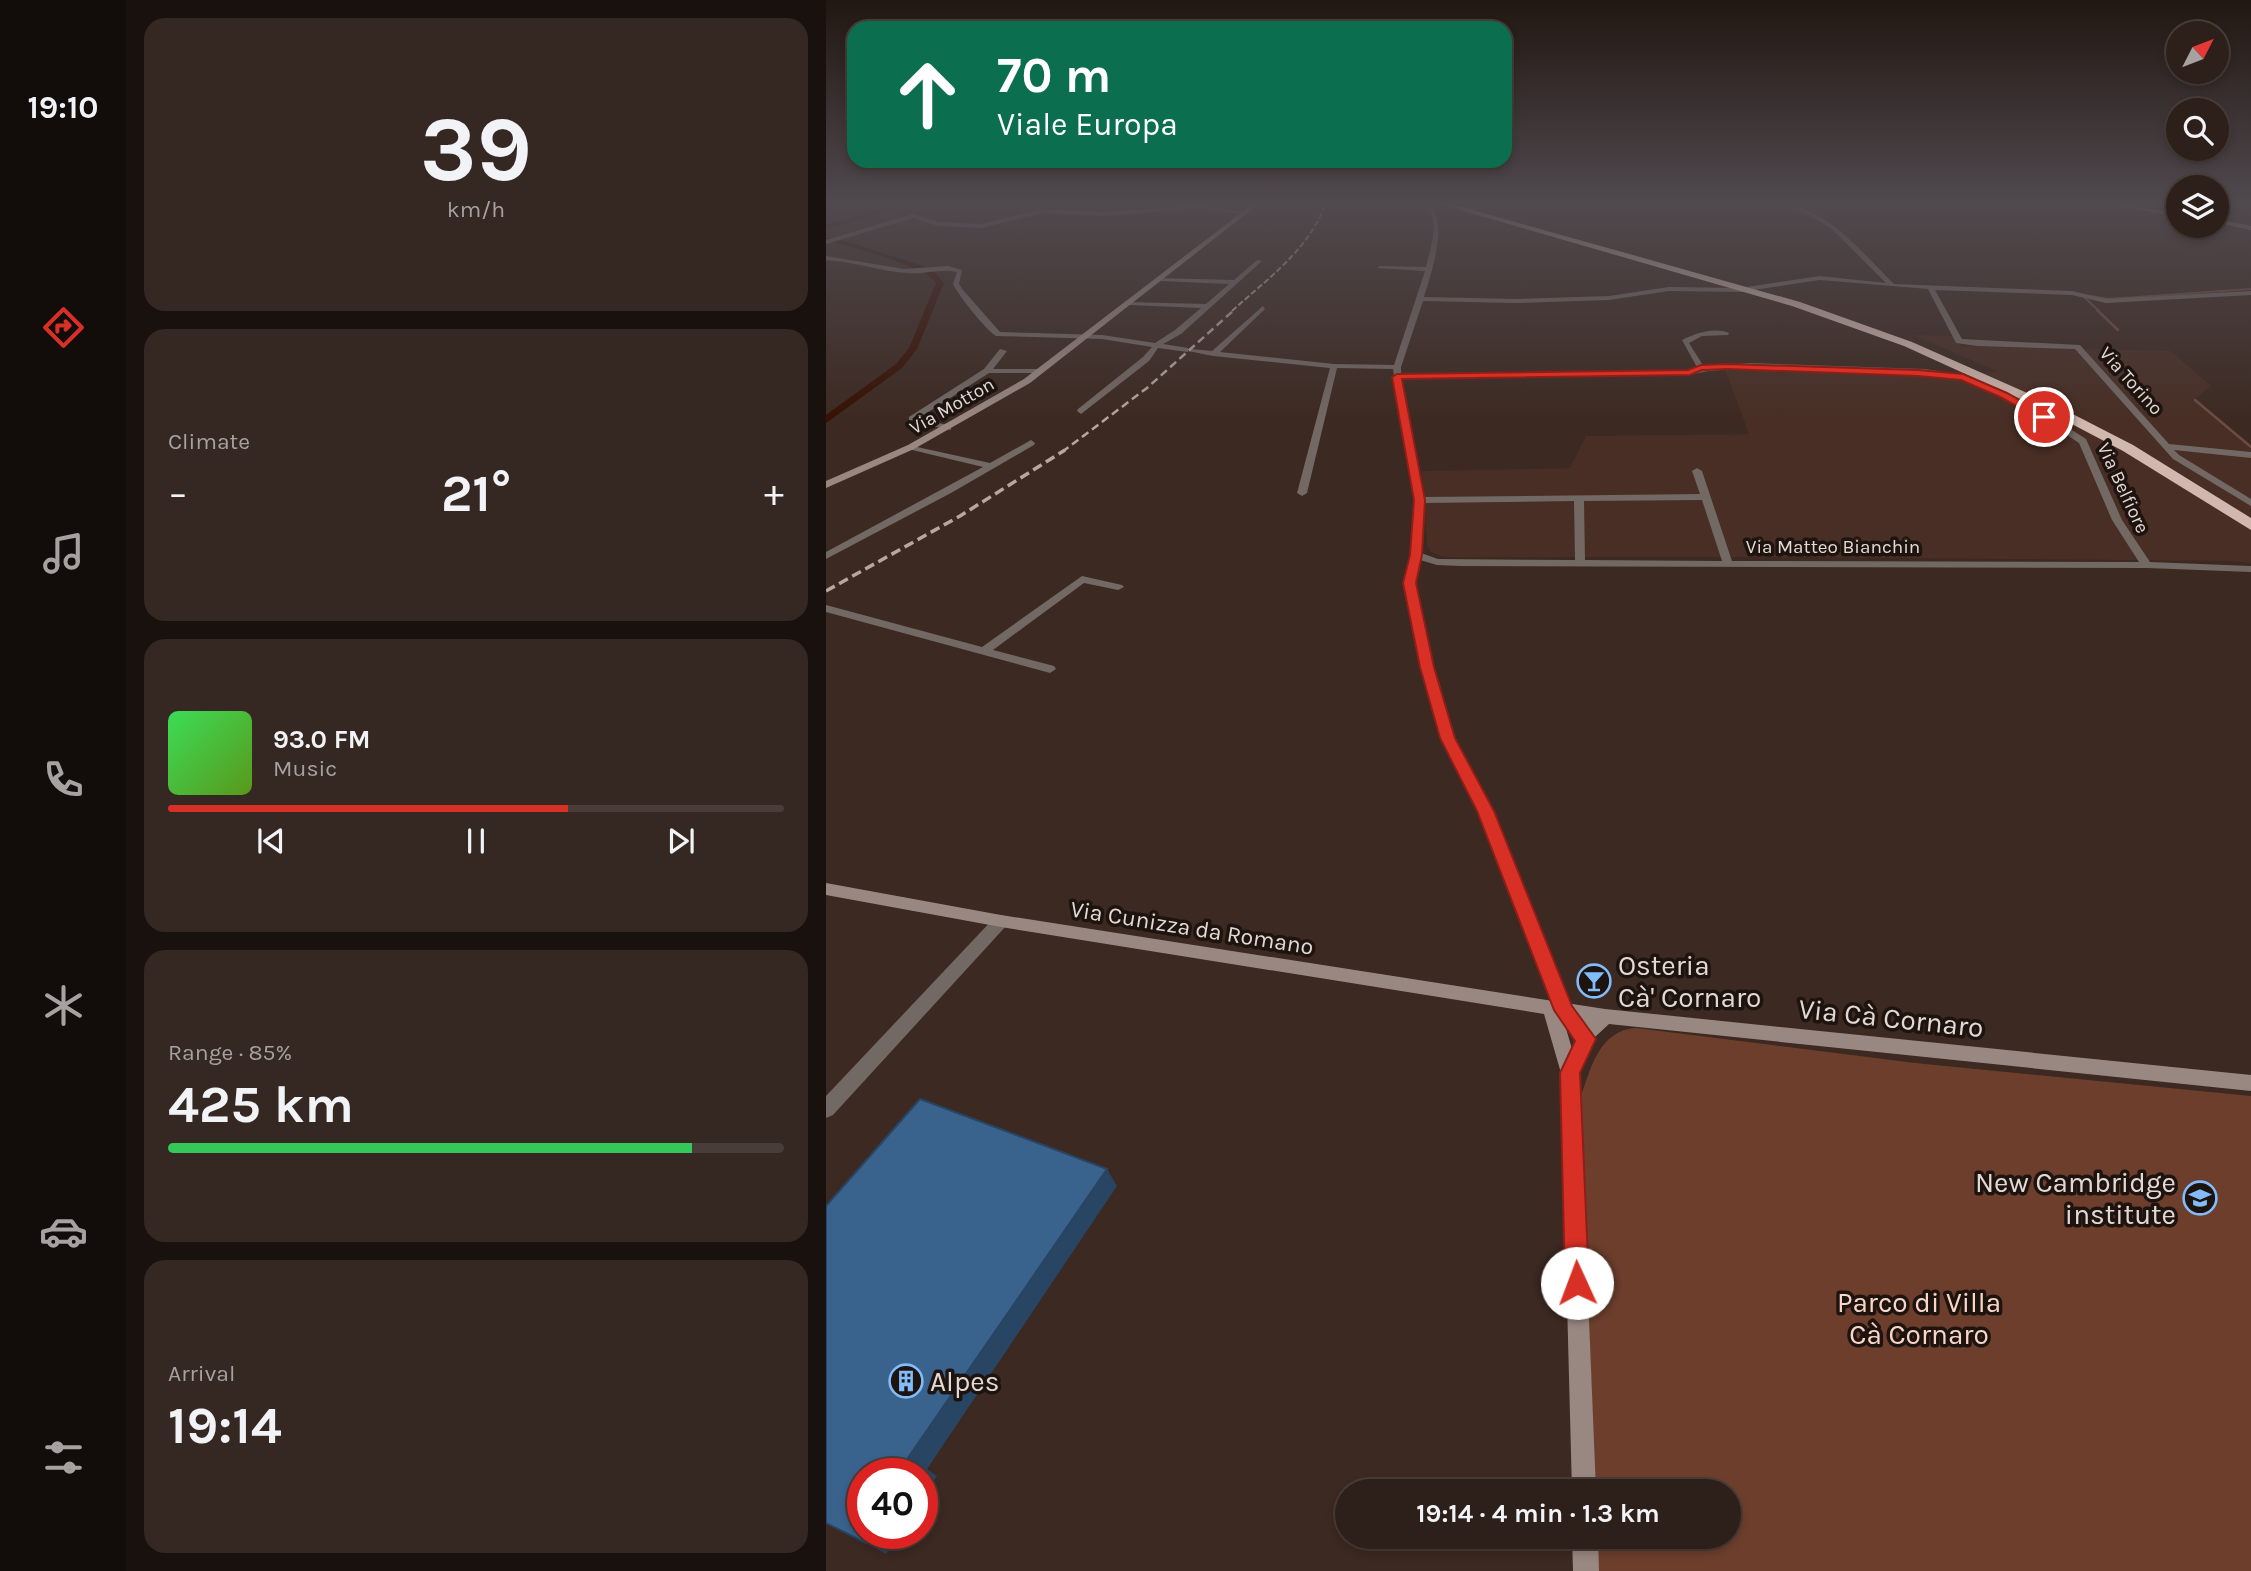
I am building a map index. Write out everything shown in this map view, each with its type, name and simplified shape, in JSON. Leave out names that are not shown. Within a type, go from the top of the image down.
[{"type":"highway","points":[[1706,276],[1883,330],[2018,387],[2133,446],[2251,517]]},
{"type":"highway","points":[[1750,289],[1908,344],[2043,404],[2128,449],[2251,525]]},
{"type":"main road","name":"Via Motton","points":[[826,485],[948,428],[1040,371],[1163,276]]},
{"type":"main road","name":"Via Cunizza da Romano","points":[[826,889],[1001,921],[1558,1009]]},
{"type":"main road","name":"Via Cà Cornaro","points":[[1558,1009],[2251,1083]]},
{"type":"main road","points":[[1558,1009],[1586,1039]]},
{"type":"main road","points":[[1558,1009],[1570,1073],[1584,1479]]},
{"type":"main road","points":[[1570,1073],[1586,1039],[1594,1026],[1605,1016]]},
{"type":"main road","points":[[1585,1549],[1586,1571]]},
{"type":"street","points":[[958,276],[956,284],[964,301],[983,316],[995,333],[1085,337],[1334,366],[1397,367]]},
{"type":"street","points":[[1081,411],[1242,276]]},
{"type":"street","points":[[1426,276],[1397,367],[1419,500],[1416,555],[1409,583],[1427,667],[1447,738],[1485,811],[1558,1009]]},
{"type":"street","points":[[1882,276],[1892,286]]},
{"type":"street","points":[[1419,299],[1516,301],[1609,298],[1669,289],[1740,290],[1820,278],[1892,286],[2072,293],[2106,301],[2251,293]]},
{"type":"street","points":[[1160,279],[1236,282]]},
{"type":"street","name":"Via Torino","points":[[1931,288],[1959,341],[2077,347],[2176,457],[2251,503]]},
{"type":"street","points":[[1130,303],[1208,306]]},
{"type":"street","points":[[1213,354],[1263,308]]},
{"type":"street","points":[[1701,368],[1685,342],[1700,334],[1725,333]]},
{"type":"street","points":[[948,428],[912,419],[988,371],[1003,351]]},
{"type":"street","points":[[1302,493],[1334,366]]},
{"type":"street","name":"Via Belfiore","points":[[1397,377],[1690,373],[1701,368],[1774,367],[1946,375],[1977,382],[2034,411],[2083,442],[2091,454],[2110,506],[2130,543],[2147,565]]},
{"type":"street","points":[[988,371],[1040,371]]},
{"type":"street","points":[[826,556],[1031,443]]},
{"type":"street","name":"Via Torino","points":[[2165,446],[2251,455]]},
{"type":"street","points":[[911,447],[991,466]]},
{"type":"street","points":[[1697,471],[1728,564]]},
{"type":"street","points":[[1419,500],[1706,497]]},
{"type":"street","points":[[1579,500],[1580,563]]},
{"type":"street","name":"Via Matteo Bianchin","points":[[1416,555],[1423,560],[1448,562],[2147,565],[2251,569]]},
{"type":"street","points":[[985,650],[1082,579],[1118,587]]},
{"type":"street","points":[[826,608],[1050,668]]},
{"type":"street","points":[[826,1109],[1001,921]]},
{"type":"shaded area","points":[[1913,335],[1956,336],[1960,346],[2171,351],[2211,386],[2196,398],[2251,449],[2251,563],[1797,557],[1444,557],[1431,552],[1427,546],[1422,471],[1570,468],[1586,436],[1749,434],[1725,369],[1957,378],[1997,371]]},
{"type":"green space","name":"Parco di Villa Cà Cornaro","points":[[1636,1028],[1915,1063],[2251,1096],[2251,1571],[1597,1571],[1596,1549],[1741,1549],[1741,1479],[1595,1479],[1581,1096],[1599,1052],[1614,1035]]},
{"type":"building","name":"Alpes","points":[[920,1099],[1107,1169],[908,1458],[847,1458],[847,1534],[826,1523],[826,1206]]},
{"type":"waterway","points":[[826,420],[899,366],[913,349],[940,283],[936,276]]},
{"type":"waterway","points":[[2091,296],[2108,299],[2251,289]]},
{"type":"waterway","points":[[2084,297],[2099,311]]},
{"type":"waterway","points":[[2097,310],[2118,330]]},
{"type":"waterway","points":[[2195,400],[2251,447]]},
{"type":"railway","points":[[1232,311],[1272,276]]},
{"type":"railway","points":[[1063,451],[1147,388],[1234,310]]},
{"type":"railway","points":[[826,591],[960,516],[1063,451]]},
{"type":"place","name":"Osteria Cà' Cornaro","points":[[1594,981]]},
{"type":"place","name":"New Cambridge institute","points":[[2200,1198]]},
{"type":"place","name":"Alpes","points":[[906,1381]]},
{"type":"route","points":[[1577,1283],[1570,1073],[1586,1039],[1564,1010],[1527,911],[1485,811],[1447,738],[1427,667],[1409,583],[1416,555],[1419,500],[1397,377],[1690,373],[1701,368],[1727,367],[1918,373],[1963,377],[2044,417]]}]
